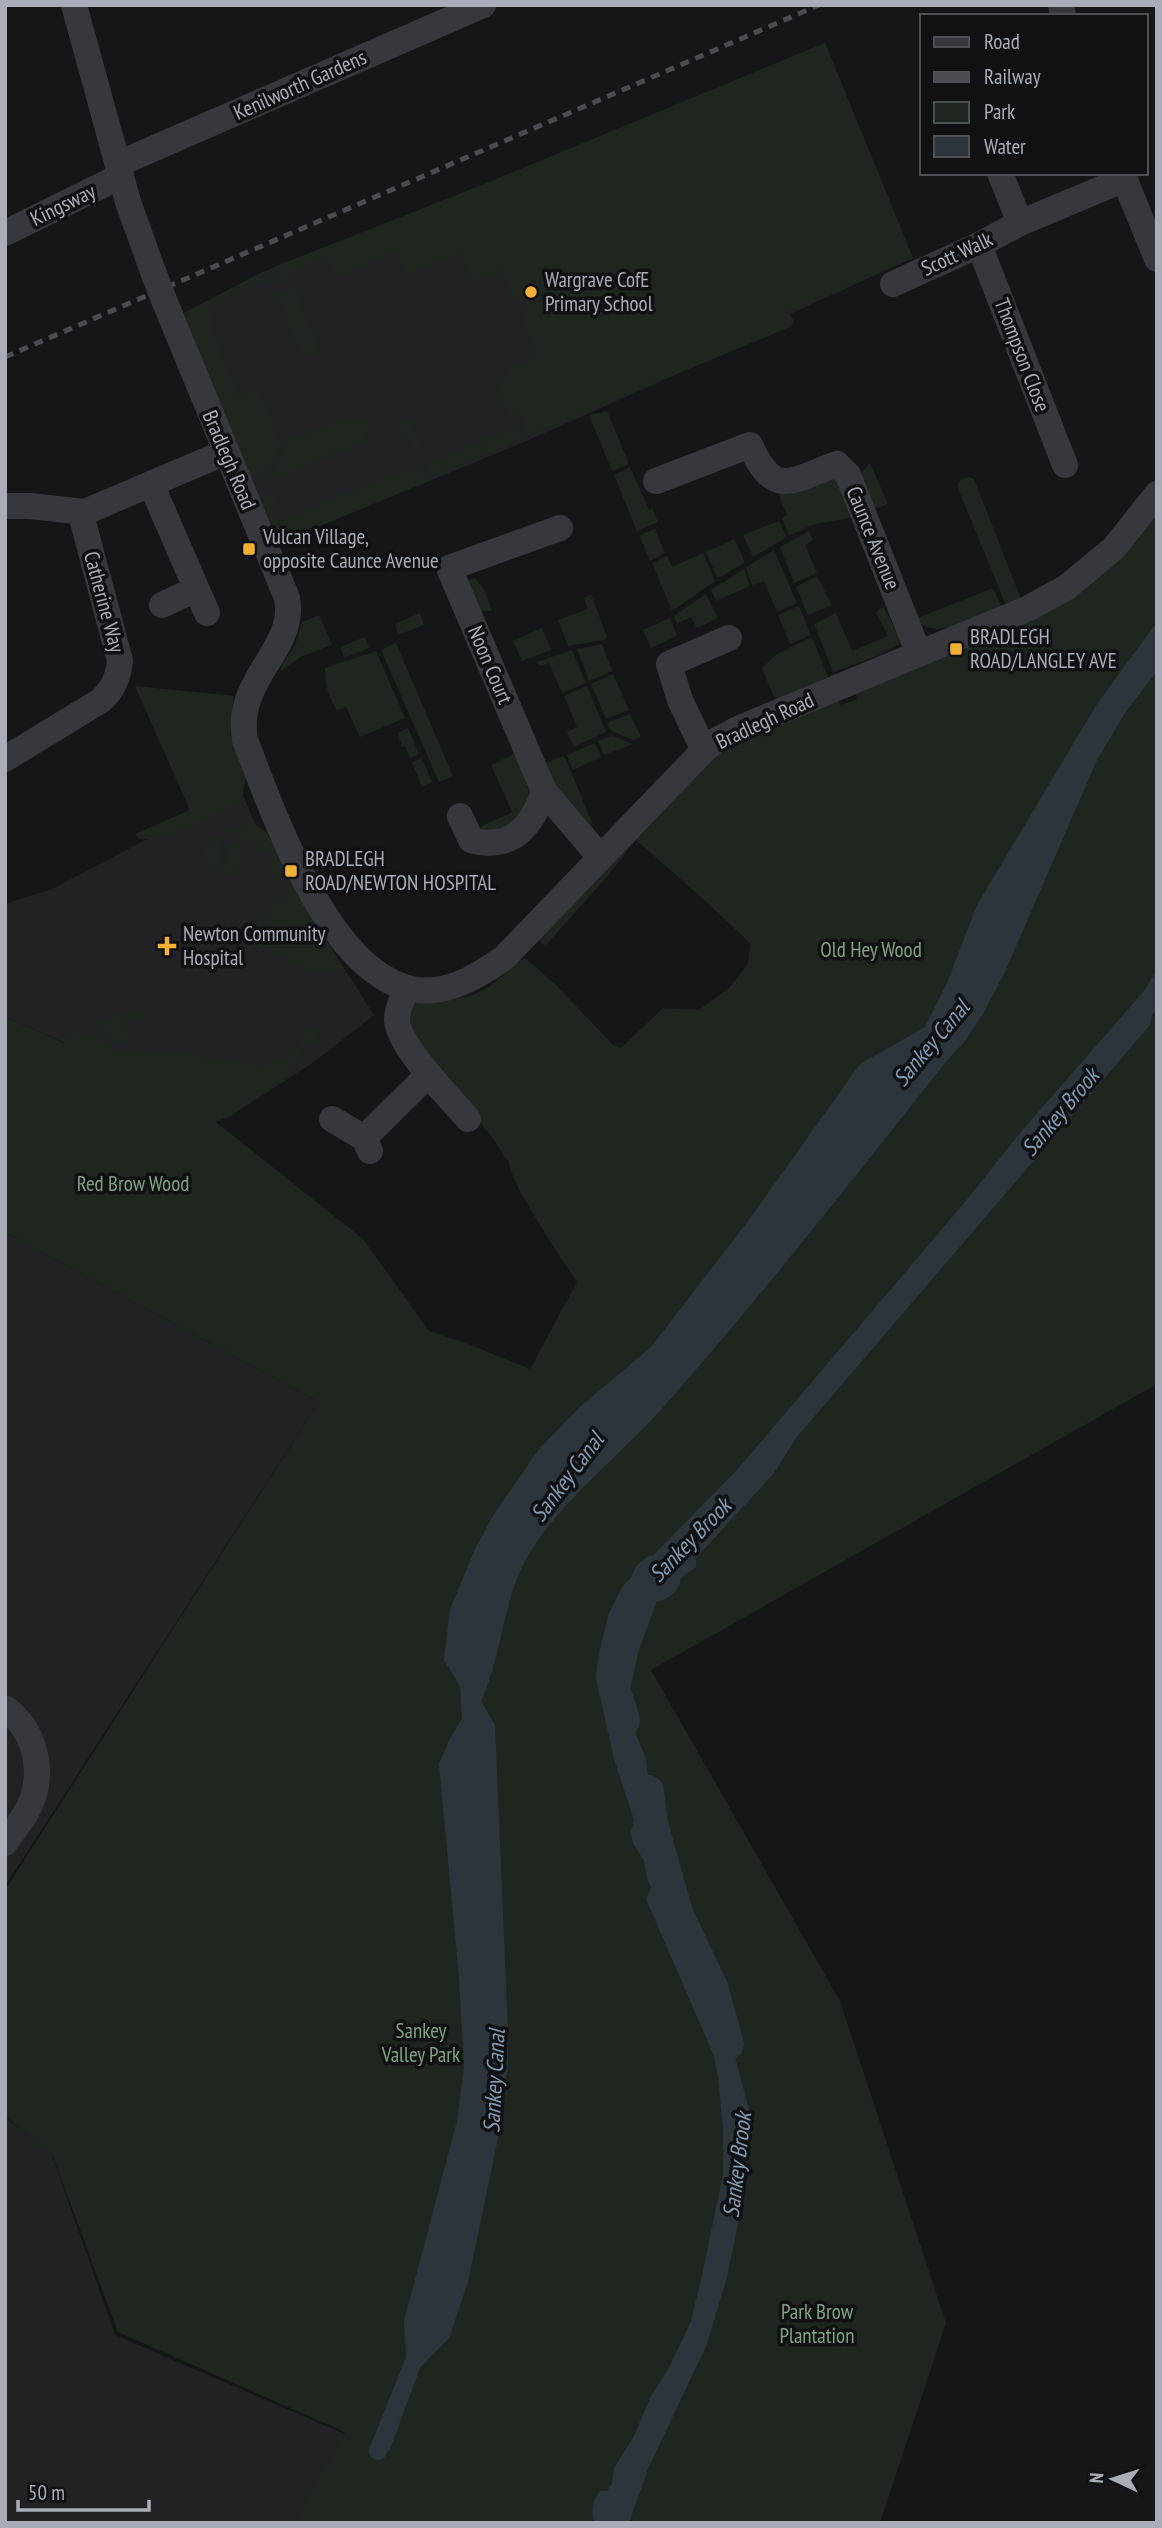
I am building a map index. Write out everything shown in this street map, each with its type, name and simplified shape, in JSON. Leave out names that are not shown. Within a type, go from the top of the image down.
[{"type":"street","name":"Bradlegh Road","points":[[74,5],[135,228],[284,587],[289,608],[282,637],[251,688],[246,703],[243,729],[245,740],[275,818],[333,928],[351,950],[377,974],[407,988],[430,990],[455,985],[505,957],[715,741],[740,728],[1030,608],[1067,587],[1114,548],[1157,494]]},
{"type":"street","name":"Kenilworth Gardens","points":[[119,170],[483,5]]},
{"type":"street","name":"Kingsway","points":[[5,233],[119,170]]},
{"type":"street","points":[[1001,175],[1020,223]]},
{"type":"street","points":[[1124,176],[1157,259]]},
{"type":"street","name":"Scott Walk","points":[[893,284],[1124,176]]},
{"type":"street","name":"Thompson Close","points":[[979,245],[1065,465]]},
{"type":"street","name":"Caunce Avenue","points":[[656,481],[750,445],[760,467],[769,477],[779,481],[791,481],[836,464],[848,475],[919,654]]},
{"type":"street","points":[[5,506],[85,512],[226,452]]},
{"type":"street","points":[[151,484],[201,601],[162,605]]},
{"type":"street","name":"Catherine Way","points":[[5,759],[100,701],[117,680],[120,661],[83,523],[85,512]]},
{"type":"street","name":"Noon Court","points":[[559,528],[449,568],[544,791],[600,857]]},
{"type":"street","points":[[704,750],[680,700],[669,664],[729,638]]},
{"type":"street","points":[[460,816],[471,840],[486,844],[501,843],[514,837],[526,825],[544,791]]},
{"type":"street","points":[[407,988],[396,1021],[401,1036],[468,1119]]},
{"type":"street","points":[[332,1119],[367,1144],[429,1074]]},
{"type":"street","points":[[5,1708],[26,1732],[37,1760],[37,1774],[27,1811],[5,1843]]},
{"type":"shaded area","name":"Wargrave CofE Primary School","points":[[825,43],[913,258],[790,314],[794,322],[529,440],[279,543],[184,313],[274,267],[477,187]]},
{"type":"shaded area","name":"Newton Community Hospital","points":[[242,793],[255,824],[267,833],[305,907],[374,1015],[314,1062],[232,1115],[5,1017],[5,904],[52,889],[197,813]]},
{"type":"shaded area","points":[[5,1232],[319,1402],[5,1886]]},
{"type":"shaded area","points":[[5,2117],[51,2152],[115,2335],[347,2435],[296,2523],[5,2523]]},
{"type":"green space","name":"Wargrave CofE Primary School","points":[[825,43],[913,258],[786,312],[793,323],[790,327],[528,436],[519,414],[505,419],[505,408],[495,394],[507,370],[538,356],[518,308],[538,299],[536,294],[514,302],[501,270],[473,283],[460,253],[407,274],[395,252],[335,277],[326,256],[287,276],[288,281],[280,283],[274,267],[477,187]]},
{"type":"green space","points":[[264,271],[268,279],[208,305],[219,347],[239,396],[259,388],[281,443],[270,467],[251,480],[184,313]]},
{"type":"green space","points":[[294,286],[319,350],[303,358],[276,294]]},
{"type":"green space","points":[[607,411],[629,464],[612,471],[589,415]]},
{"type":"green space","points":[[350,416],[362,419],[368,428],[366,438],[269,482],[267,478],[276,468],[288,441]]},
{"type":"green space","points":[[409,419],[424,454],[421,456],[399,427],[401,422]]},
{"type":"green space","points":[[518,426],[523,438],[430,477],[424,466]]},
{"type":"green space","points":[[870,463],[888,504],[872,510],[860,474]]},
{"type":"green space","points":[[630,467],[649,510],[652,508],[658,522],[637,531],[614,475]]},
{"type":"green space","points":[[421,468],[426,482],[302,533],[291,531],[289,524],[273,529],[261,497],[278,490],[273,505],[281,521],[402,471],[403,474]]},
{"type":"green space","points":[[969,477],[974,479],[1021,599],[1005,603],[957,486],[959,481]]},
{"type":"green space","points":[[832,478],[839,482],[853,517],[812,525],[789,536],[782,518],[787,515],[778,494],[781,489]]},
{"type":"green space","name":"Sankey Valley Park","points":[[1157,500],[1157,1384],[651,1670],[840,2001],[946,2323],[880,2523],[293,2523],[345,2432],[118,2332],[52,2154],[5,2116],[5,1890],[319,1402],[5,1232],[5,1017],[64,1043],[71,1034],[73,1022],[90,1039],[98,1037],[115,1050],[181,1054],[263,1066],[291,1053],[305,1029],[313,1026],[320,1037],[302,1051],[294,1071],[232,1115],[216,1122],[363,1239],[429,1331],[530,1369],[577,1282],[526,1201],[509,1160],[407,1028],[414,1001],[466,997],[485,989],[525,958],[555,984],[613,1045],[621,1048],[663,1008],[699,1010],[729,988],[748,964],[750,943],[636,840],[546,945],[542,944],[539,938],[716,752],[836,697],[841,705],[857,699],[855,691],[1072,595]]},
{"type":"green space","points":[[779,521],[787,537],[753,557],[743,535]]},
{"type":"green space","points":[[655,529],[665,553],[650,561],[639,535]]},
{"type":"green space","points":[[809,531],[813,540],[805,545],[817,573],[794,583],[780,547]]},
{"type":"green space","points":[[734,539],[745,562],[717,577],[706,552]]},
{"type":"green space","points":[[774,550],[797,603],[777,612],[764,581],[752,585],[746,567]]},
{"type":"green space","points":[[703,553],[715,581],[672,611],[652,563],[667,556],[672,567]]},
{"type":"green space","points":[[744,569],[750,586],[716,601],[711,590]]},
{"type":"green space","points":[[817,576],[832,605],[808,615],[796,587]]},
{"type":"green space","points":[[475,578],[484,589],[492,611],[479,611],[468,580]]},
{"type":"green space","points":[[993,588],[1001,606],[969,621],[946,628],[934,628],[924,626],[915,619]]},
{"type":"green space","points":[[591,594],[607,637],[604,640],[568,646],[558,620],[588,609],[584,598]]},
{"type":"green space","points":[[706,594],[718,618],[697,628],[691,617],[677,624],[674,616]]},
{"type":"green space","points":[[799,606],[811,635],[790,644],[778,615]]},
{"type":"green space","points":[[880,608],[884,608],[902,642],[880,655],[833,672],[814,624],[836,613],[852,651],[888,636],[876,613]]},
{"type":"green space","points":[[420,613],[424,625],[398,635],[395,624]]},
{"type":"green space","points":[[319,615],[332,645],[302,656],[281,671],[281,665],[295,646],[302,622]]},
{"type":"green space","points":[[670,618],[677,636],[651,648],[643,630]]},
{"type":"green space","points":[[542,628],[551,650],[522,661],[513,641]]},
{"type":"green space","points":[[365,637],[369,648],[344,658],[340,647]]},
{"type":"green space","points":[[812,637],[828,677],[781,698],[774,697],[762,668],[777,654]]},
{"type":"green space","points":[[396,643],[453,776],[439,782],[381,650]]},
{"type":"green space","points":[[602,644],[612,671],[589,681],[577,649]]},
{"type":"green space","points":[[572,650],[586,683],[562,693],[549,663],[540,666],[537,662]]},
{"type":"green space","points":[[376,651],[405,718],[360,737],[346,707],[337,710],[326,685],[325,668]]},
{"type":"green space","points":[[613,674],[629,710],[606,719],[591,684]]},
{"type":"green space","points":[[135,686],[234,696],[230,735],[246,777],[242,797],[245,800],[166,835],[142,839],[135,834],[190,810]]},
{"type":"green space","points":[[587,686],[606,732],[574,747],[567,732],[577,727],[564,696]]},
{"type":"green space","points":[[630,714],[641,737],[633,740],[611,731],[607,723]]},
{"type":"green space","points":[[408,728],[419,754],[410,758],[405,747],[402,747],[398,733]]},
{"type":"green space","points":[[612,736],[633,744],[604,755],[598,741]]},
{"type":"green space","points":[[595,743],[601,757],[573,770],[567,755]]},
{"type":"green space","points":[[514,754],[518,757],[528,788],[532,787],[518,823],[484,832],[480,827],[512,812],[491,765]]},
{"type":"green space","points":[[563,756],[593,825],[585,821],[554,786],[546,763]]},
{"type":"green space","points":[[422,758],[432,782],[422,787],[412,762]]},
{"type":"green space","points":[[250,821],[267,833],[305,907],[346,973],[341,975],[325,966],[319,977],[244,936],[291,888],[267,865],[275,857],[255,843],[241,839],[232,831]]},
{"type":"green space","points":[[225,834],[217,871],[211,872],[202,848]]},
{"type":"green space","points":[[231,838],[250,856],[228,878],[222,876]]},
{"type":"green space","points":[[148,1008],[141,1015],[125,1022],[124,1025],[132,1034],[128,1042],[110,1040],[102,1034],[101,1025],[105,1019]]},
{"type":"water","points":[[1157,622],[1157,671],[1125,713],[1097,760],[1004,974],[965,1041],[703,1362],[650,1422],[551,1523],[523,1565],[516,1581],[493,1668],[481,1701],[495,1725],[508,2033],[508,2062],[501,2124],[468,2282],[449,2338],[420,2368],[389,2452],[375,2435],[406,2357],[404,2321],[457,2121],[464,2066],[459,1978],[439,1764],[462,1719],[460,1686],[444,1660],[450,1609],[475,1549],[494,1514],[539,1449],[581,1406],[651,1347],[748,1221],[860,1064],[925,1027],[947,983],[977,905],[1097,704]]},
{"type":"water","points":[[1157,970],[1157,1010],[1152,1015],[1150,1025],[796,1438],[774,1473],[696,1558],[696,1567],[681,1578],[675,1592],[664,1599],[636,1608],[618,1663],[616,1684],[646,1759],[652,1822],[664,1873],[689,1941],[710,1984],[735,2057],[749,2109],[740,2214],[727,2277],[707,2344],[648,2469],[629,2523],[594,2523],[592,2510],[595,2499],[600,2491],[607,2491],[612,2484],[614,2468],[634,2436],[651,2396],[670,2366],[691,2321],[723,2175],[723,2129],[714,2056],[646,1899],[651,1887],[644,1861],[633,1843],[631,1832],[634,1820],[614,1759],[596,1678],[609,1613],[622,1587],[737,1470],[965,1202],[1020,1133],[1144,991]]},
{"type":"waterway","name":"Sankey Brook","points":[[624,1720],[614,1688],[623,1647],[649,1576],[655,1571]]},
{"type":"waterway","name":"Sankey Brook","points":[[648,1791],[652,1824],[678,1916],[712,1987],[728,2044]]},
{"type":"waterway","name":"Sankey Canal","points":[[378,2451],[390,2422]]},
{"type":"railway","points":[[5,357],[819,5]]},
{"type":"place","name":"Wargrave CofE Primary School","points":[[531,292]]},
{"type":"place","name":"Vulcan Village, opposite Caunce Avenue","points":[[249,549]]},
{"type":"place","name":"BRADLEGH ROAD/LANGLEY AVE","points":[[956,649]]},
{"type":"place","name":"BRADLEGH ROAD/NEWTON HOSPITAL","points":[[291,871]]},
{"type":"place","name":"Newton Community Hospital","points":[[167,946]]},
{"type":"park label","name":"Old Hey Wood","points":[[871,950]]},
{"type":"park label","name":"Red Brow Wood","points":[[133,1184]]},
{"type":"park label","name":"Park Brow Plantation","points":[[817,2324]]}]
